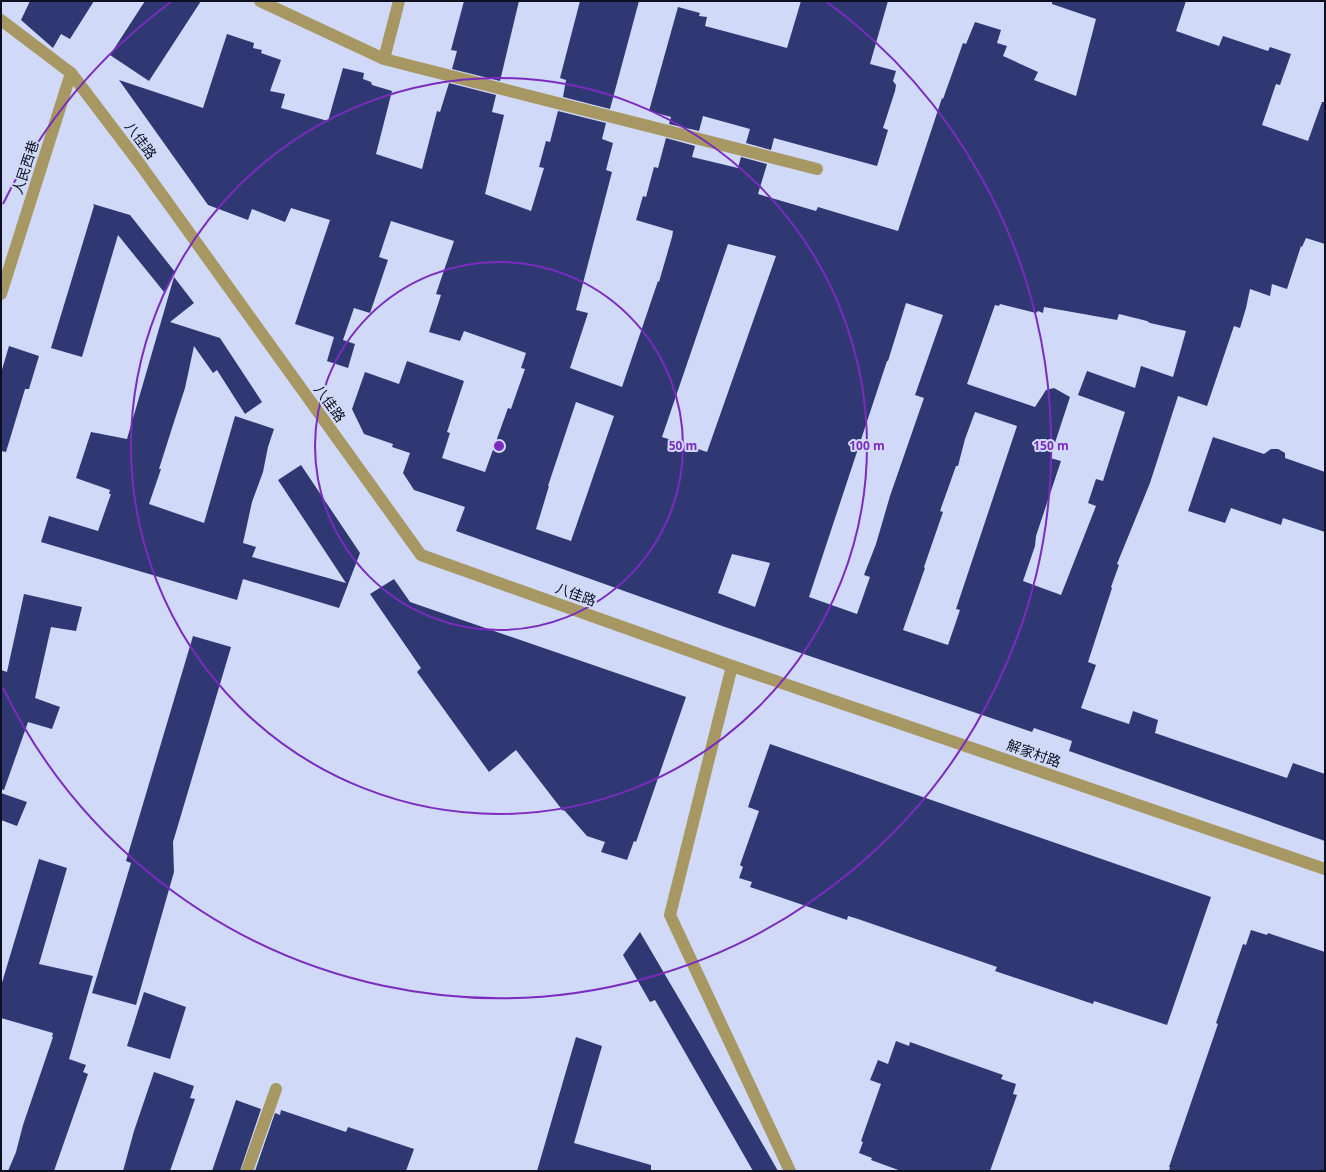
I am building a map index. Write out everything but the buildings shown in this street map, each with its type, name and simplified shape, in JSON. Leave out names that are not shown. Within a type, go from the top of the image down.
[{"type":"street","points":[[260,1],[384,59],[817,169]]},
{"type":"street","points":[[384,59],[399,1]]},
{"type":"street","name":"八佳路","points":[[1,20],[71,73],[137,160],[421,555],[732,666]]},
{"type":"street","name":"人民西巷","points":[[1,294],[71,73]]},
{"type":"street","points":[[732,666],[670,915],[790,1171]]},
{"type":"street","name":"解家村路","points":[[732,666],[1325,869]]},
{"type":"street","points":[[247,1171],[276,1089]]}]
